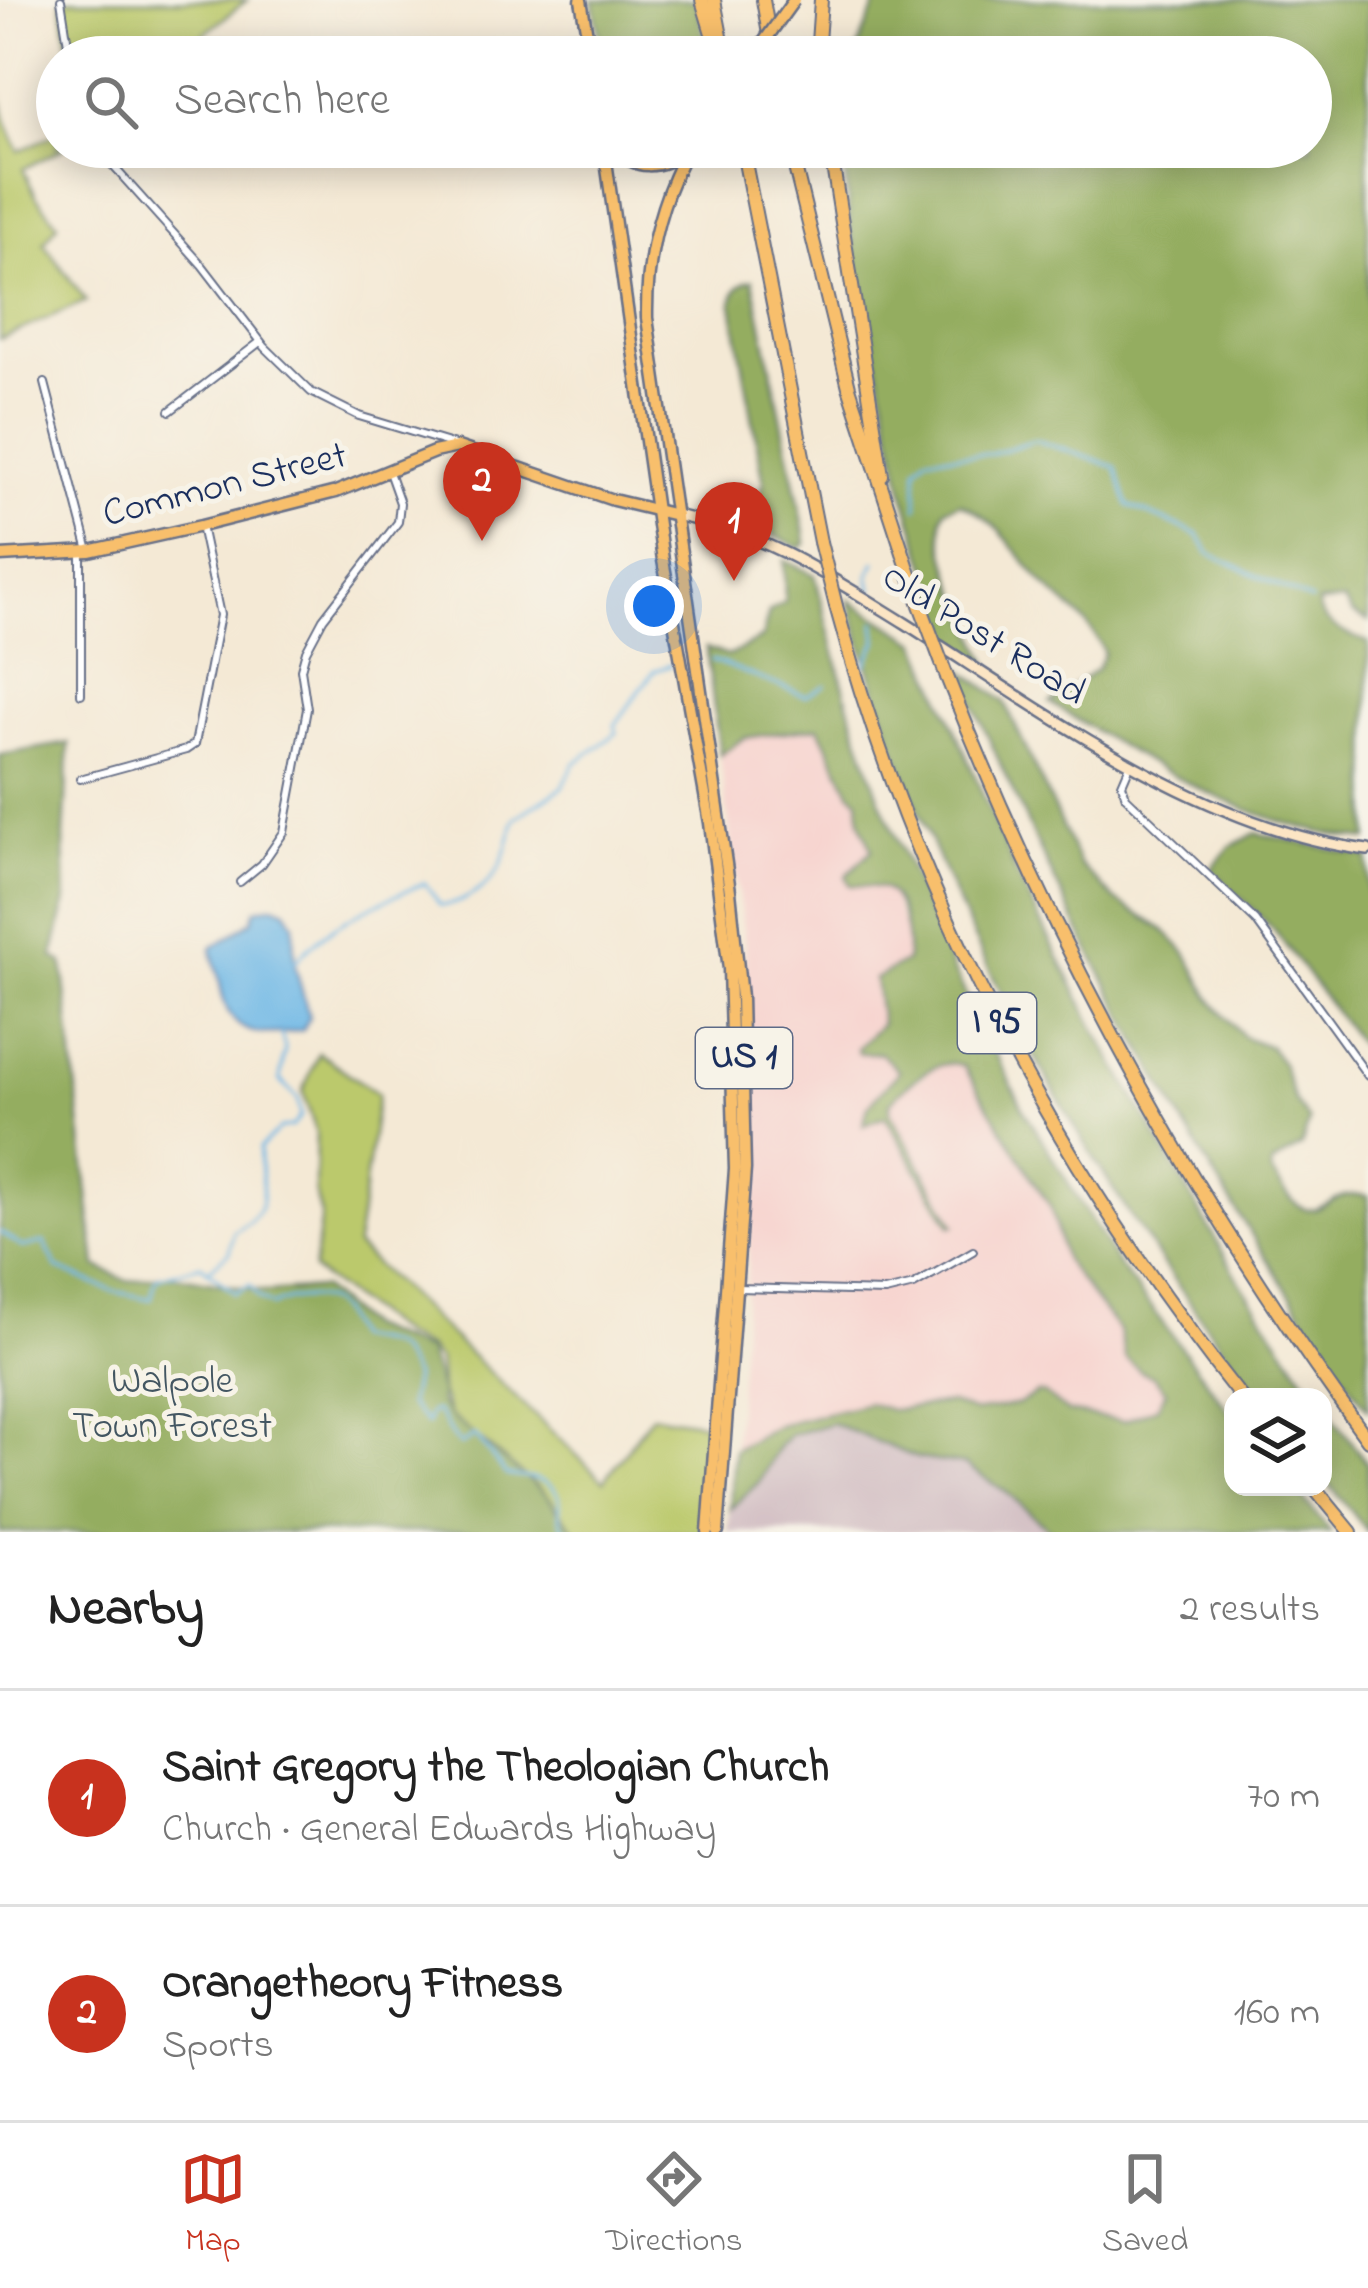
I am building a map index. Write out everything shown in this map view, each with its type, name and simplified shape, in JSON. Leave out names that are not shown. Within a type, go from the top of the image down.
[{"type":"highway","points":[[702,0],[715,36]]},
{"type":"highway","points":[[714,0],[719,36]]},
{"type":"highway","points":[[763,0],[769,36]]},
{"type":"highway","points":[[818,36],[821,0]]},
{"type":"highway","name":"I 95","points":[[746,168],[836,606],[892,783],[935,892],[984,999],[1054,1128],[1175,1312],[1234,1388]]},
{"type":"highway","name":"I 95","points":[[795,168],[832,327],[886,506],[947,676],[1025,862],[1130,1070],[1250,1270],[1368,1440]]},
{"type":"highway","points":[[833,168],[886,506]]},
{"type":"highway","points":[[1321,1496],[1351,1532]]},
{"type":"main road","points":[[581,0],[587,36]]},
{"type":"main road","points":[[768,36],[794,0]]},
{"type":"main road","name":"US 1","points":[[607,168],[656,511],[710,821],[733,1032],[734,1183],[717,1532]]},
{"type":"main road","name":"US 1","points":[[679,168],[657,226],[647,291],[649,344],[730,891],[741,998],[745,1142],[717,1532]]},
{"type":"main road","name":"Old Post Road","points":[[458,447],[656,511],[732,529],[801,559],[1131,763],[1268,828],[1368,850]]},
{"type":"main road","name":"Common Street","points":[[0,556],[85,551],[201,526],[336,492],[458,447]]},
{"type":"street","points":[[61,0],[67,36]]},
{"type":"street","name":"Old Post Road","points":[[115,168],[295,378],[326,402],[359,416],[458,447]]},
{"type":"street","points":[[170,411],[260,342]]},
{"type":"street","points":[[45,383],[85,551],[81,694]]},
{"type":"street","points":[[417,432],[423,457]]},
{"type":"street","points":[[240,881],[262,864],[284,832],[307,709],[301,669],[305,651],[323,619],[398,522],[400,503],[389,472]]},
{"type":"street","points":[[80,779],[174,754],[195,743],[220,615],[201,526]]},
{"type":"street","points":[[1131,763],[1121,784],[1126,797],[1256,922],[1368,1076]]},
{"type":"street","points":[[737,1288],[885,1292],[914,1285],[973,1251]]},
{"type":"shaded area","points":[[819,726],[850,791],[859,799],[860,821],[872,850],[867,859],[867,888],[882,888],[891,894],[910,944],[906,961],[874,988],[881,1024],[861,1041],[869,1054],[880,1053],[900,1071],[868,1106],[875,1118],[884,1115],[954,1225],[890,1112],[890,1103],[946,1062],[956,1061],[964,1067],[1051,1208],[1064,1261],[1119,1331],[1124,1349],[1140,1371],[1153,1376],[1166,1391],[1157,1407],[1124,1421],[1067,1412],[1038,1393],[1019,1404],[975,1412],[950,1403],[890,1410],[868,1403],[778,1425],[734,1450],[752,1210],[754,1092],[745,945],[720,755],[744,738]]},
{"type":"shaded area","points":[[832,1423],[917,1458],[965,1465],[1005,1491],[1052,1532],[728,1532],[730,1509],[759,1482],[782,1442]]},
{"type":"green space","points":[[61,0],[247,0],[202,36],[67,36]]},
{"type":"green space","points":[[593,0],[696,0],[704,36],[599,36]]},
{"type":"green space","points":[[878,0],[1368,0],[1368,621],[1352,613],[1344,601],[1318,603],[1329,623],[1368,642],[1368,840],[1283,822],[1202,790],[1050,703],[1097,669],[1104,653],[1087,625],[998,529],[960,503],[946,508],[943,541],[955,585],[989,665],[949,637],[904,494],[850,228],[845,168],[1332,168],[1332,36],[863,36]]},
{"type":"green space","points":[[0,93],[19,151],[36,143],[36,162],[23,169],[58,224],[44,243],[86,301],[0,339]]},
{"type":"green space","points":[[753,280],[805,533],[806,544],[800,548],[750,523],[764,483],[732,304],[738,288]]},
{"type":"green space","points":[[784,560],[815,575],[848,703],[879,797],[954,971],[1024,1110],[1117,1263],[1224,1404],[1224,1496],[1301,1496],[1331,1532],[1052,1532],[1005,1491],[965,1465],[917,1458],[832,1423],[790,1435],[759,1482],[730,1509],[734,1450],[778,1425],[868,1403],[891,1410],[950,1403],[975,1412],[1019,1404],[1037,1393],[1067,1412],[1124,1421],[1157,1407],[1166,1391],[1125,1358],[1119,1331],[1064,1260],[1051,1208],[964,1067],[934,1068],[890,1103],[890,1112],[955,1225],[951,1226],[885,1116],[863,1125],[868,1106],[899,1071],[880,1053],[858,1053],[857,1048],[881,1024],[875,979],[906,961],[907,943],[900,909],[889,892],[850,885],[846,876],[872,850],[860,821],[859,799],[850,792],[819,727],[744,738],[720,755],[706,648],[728,656],[762,638],[769,612],[785,602]]},
{"type":"green space","points":[[849,600],[918,642],[1018,877],[1098,1034],[1240,1282],[1311,1388],[1253,1388],[1129,1213],[1014,1019],[920,815],[881,709]]},
{"type":"green space","points":[[957,666],[1004,701],[1080,865],[1115,900],[1164,930],[1186,953],[1224,1015],[1244,1037],[1270,1047],[1282,1063],[1295,1101],[1309,1121],[1302,1146],[1272,1164],[1271,1172],[1287,1194],[1309,1210],[1337,1198],[1368,1196],[1368,1409],[1234,1207],[1146,1057],[1028,825]]},
{"type":"green space","name":"Walpole Town Forest","points":[[69,743],[66,902],[53,957],[63,963],[96,1266],[128,1281],[169,1275],[266,1292],[321,1288],[366,1327],[428,1351],[440,1402],[449,1415],[547,1495],[575,1532],[0,1532],[0,755]]},
{"type":"green space","points":[[1256,833],[1368,857],[1368,1056],[1274,930],[1211,869],[1230,847]]},
{"type":"green space","points":[[319,1053],[378,1094],[356,1246],[604,1481],[652,1415],[714,1424],[705,1532],[576,1532],[547,1495],[449,1415],[438,1360],[428,1348],[403,1336],[313,1270],[321,1215],[315,1193],[316,1132],[303,1091]]},
{"type":"green space","points":[[1332,1416],[1368,1464],[1368,1532],[1332,1488]]},
{"type":"water","points":[[274,905],[286,910],[294,923],[295,965],[309,1017],[303,1030],[268,1034],[244,1028],[228,1011],[212,948],[252,921],[256,909]]},
{"type":"waterway","points":[[917,508],[917,468],[927,456],[992,454],[1035,440],[1116,467],[1128,505],[1199,535],[1209,553],[1311,601]]},
{"type":"waterway","points":[[872,591],[869,575],[876,562]]},
{"type":"waterway","points":[[865,666],[877,641],[875,622]]},
{"type":"waterway","points":[[712,660],[806,696],[825,685]]},
{"type":"waterway","points":[[294,963],[338,925],[425,883],[440,905],[456,903],[481,888],[502,862],[515,818],[563,787],[574,764],[617,733],[615,725],[654,671],[671,665]]},
{"type":"waterway","points":[[210,1269],[229,1252],[234,1231],[248,1223],[261,1205],[260,1148],[301,1116],[298,1099],[280,1080],[285,1048],[281,1034]]},
{"type":"waterway","points":[[0,1232],[22,1247],[44,1242],[57,1268],[112,1291],[151,1299],[156,1278],[201,1265],[235,1293],[250,1285],[273,1306],[307,1298],[333,1305],[354,1338],[390,1346],[401,1356],[414,1377],[409,1404],[427,1424],[430,1413],[436,1411],[457,1442],[461,1445],[475,1435],[506,1475],[539,1480],[553,1488],[565,1532]]},
{"type":"place","name":"Orangetheory Fitness","points":[[482,541]]},
{"type":"place","name":"Saint Gregory the Theologian Church","points":[[734,581]]}]
